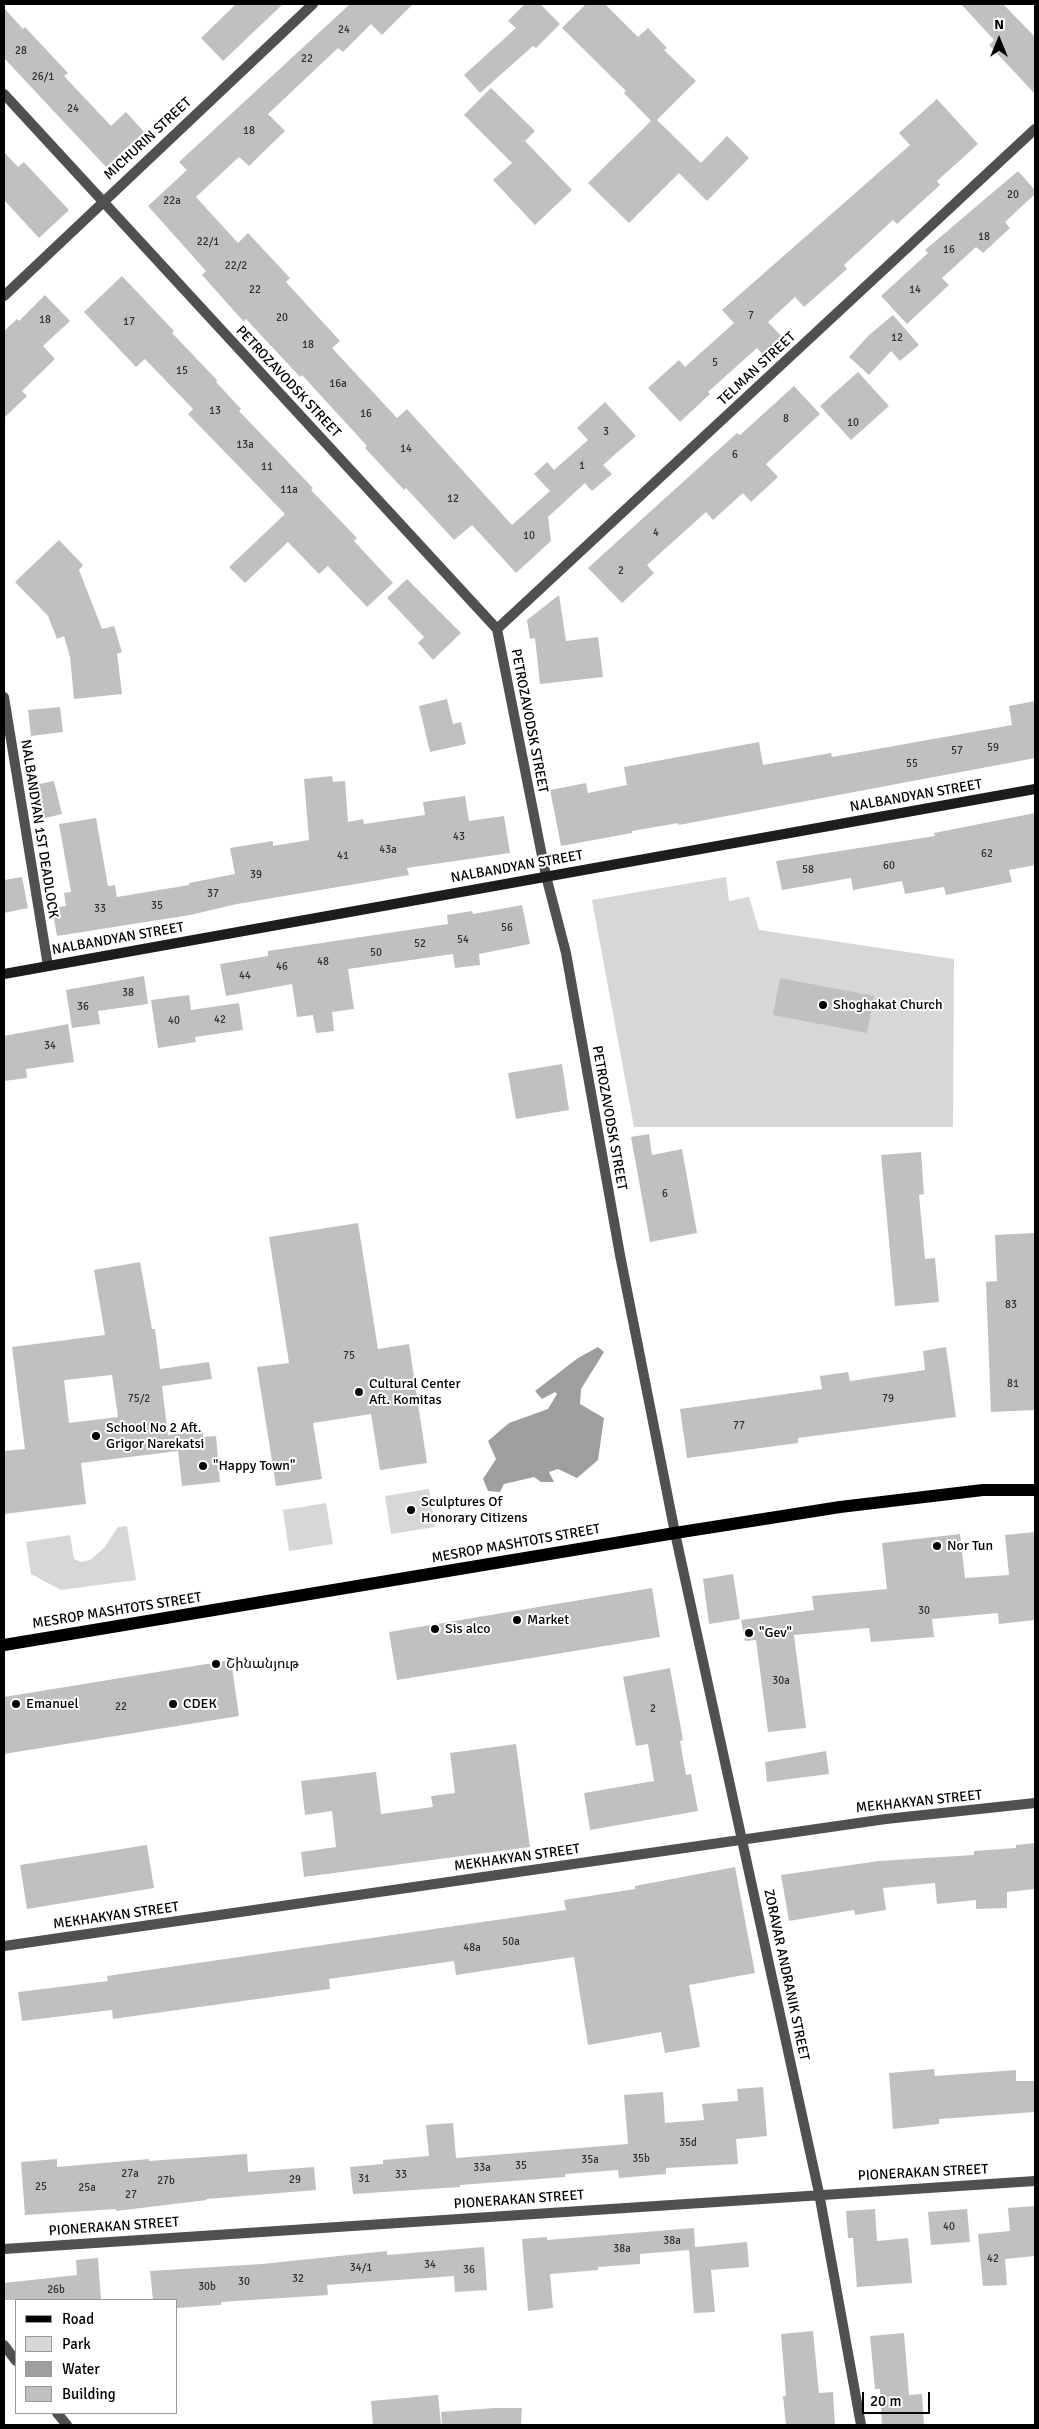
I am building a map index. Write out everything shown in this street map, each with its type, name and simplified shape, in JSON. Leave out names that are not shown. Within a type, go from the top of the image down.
[{"type":"main road","name":"MESROP MASHTOTS STREET","points":[[4,1645],[840,1507],[975,1490],[1035,1490]]},
{"type":"street","name":"MICHURIN STREET","points":[[4,296],[313,4]]},
{"type":"street","name":"PETROZAVODSK STREET","points":[[4,94],[497,629],[546,876],[566,953],[620,1255],[675,1533]]},
{"type":"street","name":"TELMAN STREET","points":[[497,629],[1035,129]]},
{"type":"street","name":"NALBANDYAN 1ST DEADLOCK","points":[[4,696],[48,966]]},
{"type":"street","name":"NALBANDYAN STREET","points":[[4,974],[1035,789]]},
{"type":"street","name":"ZORAVAR ANDRANIK STREET","points":[[675,1533],[819,2193],[861,2425]]},
{"type":"street","name":"MEKHAKYAN STREET","points":[[4,1946],[886,1818],[1035,1803]]},
{"type":"street","name":"PIONERAKAN STREET","points":[[4,2249],[1035,2180]]},
{"type":"street","points":[[4,2345],[15,2360]]},
{"type":"street","points":[[58,2414],[67,2425]]},
{"type":"green space","points":[[726,877],[729,901],[749,897],[759,930],[954,959],[953,1127],[634,1127],[592,900]]},
{"type":"green space","points":[[429,1489],[435,1527],[391,1534],[385,1496]]},
{"type":"green space","points":[[326,1503],[333,1544],[289,1551],[283,1510]]},
{"type":"green space","points":[[127,1526],[136,1580],[61,1590],[31,1574],[26,1542],[70,1535],[74,1559],[81,1562],[90,1560],[104,1548],[118,1527]]},
{"type":"water","points":[[598,1347],[604,1352],[581,1389],[580,1404],[604,1418],[598,1460],[577,1478],[558,1469],[549,1472],[554,1482],[541,1482],[534,1477],[504,1484],[500,1492],[488,1491],[483,1479],[496,1459],[488,1441],[509,1423],[548,1409],[557,1394],[555,1392],[542,1399],[535,1391],[578,1358]]},
{"type":"building","points":[[236,4],[283,4],[223,61],[201,38]]},
{"type":"building","points":[[350,4],[413,4],[382,35],[371,24],[343,52],[338,48],[268,114],[285,131],[249,166],[239,157],[196,197],[238,243],[248,233],[290,278],[286,282],[340,341],[332,348],[397,418],[407,409],[512,525],[550,491],[534,474],[547,462],[554,470],[588,440],[577,428],[605,402],[636,436],[603,465],[612,474],[592,491],[585,483],[548,517],[551,541],[516,573],[472,525],[454,540],[406,488],[404,490],[365,448],[367,446],[302,375],[300,377],[246,319],[243,321],[202,275],[206,271],[148,206],[187,170],[179,162]]},
{"type":"building","points":[[525,4],[540,4],[560,24],[536,48],[533,46],[480,93],[464,75],[516,28],[508,21]]},
{"type":"building","points":[[586,4],[605,4],[638,37],[648,28],[667,48],[664,50],[696,81],[657,120],[701,163],[727,136],[749,158],[707,201],[679,173],[629,223],[588,183],[651,121],[624,93],[626,91],[562,28]]},
{"type":"building","points":[[961,4],[1003,4],[1035,37],[1035,94],[989,45],[994,40]]},
{"type":"building","points":[[4,8],[23,29],[25,27],[68,73],[64,76],[111,126],[126,112],[144,132],[106,167],[4,58]]},
{"type":"building","points":[[491,88],[535,131],[525,141],[572,190],[535,225],[493,180],[512,163],[464,115]]},
{"type":"building","points":[[937,99],[978,144],[937,181],[940,185],[897,224],[893,220],[844,265],[847,269],[804,307],[795,297],[768,322],[785,340],[765,357],[757,348],[708,392],[710,394],[680,422],[648,388],[679,360],[685,367],[734,323],[722,310],[910,145],[899,133]]},
{"type":"building","points":[[4,152],[18,167],[24,162],[69,210],[39,238],[4,200]]},
{"type":"building","points":[[1018,171],[1035,190],[1035,194],[1005,222],[1010,228],[983,253],[976,247],[942,278],[949,285],[907,324],[881,296],[928,253],[925,250]]},
{"type":"building","points":[[122,276],[174,331],[172,333],[217,380],[216,382],[241,409],[239,411],[313,488],[311,490],[357,538],[354,541],[393,583],[367,607],[328,566],[319,574],[288,542],[245,583],[229,567],[285,514],[188,414],[193,409],[145,359],[136,367],[84,312]]},
{"type":"building","points":[[45,295],[70,321],[43,346],[55,359],[22,391],[27,396],[4,418],[4,331],[17,319],[19,321]]},
{"type":"building","points":[[893,315],[919,345],[900,361],[891,351],[869,375],[849,357],[869,335]]},
{"type":"building","points":[[858,372],[889,406],[851,440],[820,406]]},
{"type":"building","points":[[794,386],[820,414],[766,464],[778,477],[751,502],[743,493],[713,520],[706,512],[647,565],[654,573],[622,603],[588,568],[737,433],[740,435]]},
{"type":"building","points":[[59,540],[83,565],[79,570],[102,629],[114,626],[122,652],[117,654],[122,694],[74,699],[70,657],[64,636],[57,639],[48,616],[15,582]]},
{"type":"building","points":[[407,579],[461,633],[433,660],[418,643],[424,637],[387,598]]},
{"type":"building","points":[[559,595],[566,641],[598,637],[603,677],[540,684],[535,638],[530,639],[527,620]]},
{"type":"building","points":[[447,699],[453,724],[461,722],[466,744],[430,752],[419,706]]},
{"type":"building","points":[[1035,701],[1035,758],[679,825],[678,823],[632,831],[632,833],[561,846],[550,790],[586,783],[588,793],[627,785],[624,767],[759,742],[763,765],[831,753],[832,757],[1012,725],[1009,706]]},
{"type":"building","points":[[60,707],[63,732],[31,736],[28,710]]},
{"type":"building","points":[[332,776],[333,782],[345,781],[348,822],[363,819],[364,824],[425,815],[423,802],[465,796],[469,821],[504,816],[510,853],[407,868],[409,875],[237,904],[190,915],[57,936],[52,908],[66,906],[64,893],[71,892],[59,824],[96,818],[108,886],[115,885],[117,897],[189,885],[189,883],[235,874],[230,848],[273,841],[273,846],[309,840],[304,779]]},
{"type":"building","points":[[54,781],[62,814],[37,820],[29,786]]},
{"type":"building","points":[[1035,813],[1035,865],[1009,870],[1012,882],[946,895],[944,887],[905,894],[902,881],[853,890],[851,878],[782,890],[776,861],[935,836],[934,833]]},
{"type":"building","points":[[22,877],[28,908],[4,913],[4,880]]},
{"type":"building","points":[[522,905],[530,944],[479,954],[480,965],[455,968],[453,954],[348,969],[354,1009],[332,1012],[334,1031],[316,1033],[313,1015],[297,1017],[292,984],[226,996],[220,964],[268,956],[268,951],[448,924],[447,915],[472,911],[473,914]]},
{"type":"building","points":[[144,976],[148,1004],[98,1011],[100,1024],[72,1028],[66,990]]},
{"type":"building","name":"Shoghakat Church","points":[[780,978],[874,996],[867,1033],[773,1015]]},
{"type":"building","points":[[189,995],[191,1010],[239,1003],[243,1030],[195,1037],[196,1042],[158,1048],[151,1000]]},
{"type":"building","points":[[68,1024],[74,1062],[26,1069],[27,1078],[4,1081],[4,1036]]},
{"type":"building","points":[[562,1064],[569,1110],[516,1119],[508,1073]]},
{"type":"building","points":[[649,1134],[652,1155],[682,1149],[697,1233],[650,1242],[631,1137]]},
{"type":"building","points":[[921,1152],[924,1194],[919,1195],[925,1259],[935,1258],[939,1302],[895,1306],[881,1155]]},
{"type":"building","points":[[358,1223],[378,1349],[409,1344],[427,1463],[380,1470],[371,1414],[313,1423],[322,1479],[276,1486],[257,1367],[289,1363],[269,1237]]},
{"type":"building","points":[[1035,1233],[1035,1410],[991,1412],[986,1282],[997,1281],[995,1235]]},
{"type":"building","points":[[140,1262],[152,1329],[155,1329],[160,1369],[209,1362],[212,1379],[162,1386],[168,1435],[203,1431],[203,1437],[216,1436],[220,1482],[182,1486],[178,1451],[81,1463],[86,1504],[4,1514],[4,1451],[25,1449],[12,1347],[105,1335],[94,1270]],"holes":[[[112,1375],[118,1417],[69,1423],[64,1380]]]},
{"type":"building","points":[[946,1347],[956,1417],[798,1438],[798,1443],[687,1458],[680,1409],[822,1389],[820,1376],[848,1372],[850,1381],[925,1370],[923,1351]]},
{"type":"building","points":[[1035,1532],[1035,1620],[999,1624],[998,1613],[932,1619],[934,1637],[871,1642],[869,1628],[794,1635],[806,1728],[768,1732],[756,1640],[745,1641],[741,1620],[814,1610],[812,1596],[887,1589],[882,1543],[960,1534],[965,1578],[1009,1575],[1005,1535]]},
{"type":"building","points":[[733,1574],[740,1619],[709,1624],[703,1579]]},
{"type":"building","points":[[652,1588],[660,1637],[397,1680],[389,1632]]},
{"type":"building","points":[[231,1660],[239,1716],[4,1754],[4,1697]]},
{"type":"building","points":[[670,1668],[683,1740],[680,1741],[686,1775],[691,1774],[698,1811],[590,1830],[584,1793],[654,1781],[648,1744],[636,1746],[623,1677]]},
{"type":"building","points":[[516,1744],[530,1847],[304,1877],[301,1852],[336,1847],[332,1811],[305,1815],[301,1781],[376,1772],[381,1814],[433,1807],[431,1796],[455,1793],[450,1753]]},
{"type":"building","points":[[826,1751],[829,1774],[767,1782],[765,1762]]},
{"type":"building","points":[[1035,1843],[1035,1889],[1007,1892],[1007,1908],[976,1909],[976,1900],[937,1904],[935,1883],[883,1888],[886,1910],[855,1915],[854,1910],[789,1921],[781,1875],[879,1861],[974,1855],[974,1851],[1016,1848],[1016,1845]]},
{"type":"building","points":[[147,1845],[154,1888],[27,1909],[20,1865]]},
{"type":"building","points":[[735,1867],[755,1973],[689,1985],[700,2047],[665,2053],[661,2032],[588,2045],[574,1957],[456,1975],[454,1961],[329,1979],[330,1989],[113,2019],[112,2010],[22,2021],[18,1992],[108,1981],[107,1976],[566,1910],[564,1900],[635,1889],[635,1886]]},
{"type":"building","points":[[934,2069],[935,2076],[1016,2070],[1016,2081],[1035,2081],[1035,2112],[939,2119],[939,2124],[893,2129],[889,2073]]},
{"type":"building","points":[[763,2087],[767,2136],[736,2139],[738,2164],[666,2168],[666,2174],[619,2178],[618,2170],[565,2174],[565,2177],[460,2185],[460,2187],[353,2194],[350,2167],[383,2164],[383,2160],[429,2156],[426,2125],[453,2123],[456,2158],[628,2144],[624,2095],[663,2092],[665,2123],[704,2120],[702,2104],[738,2101],[737,2089]]},
{"type":"building","points":[[247,2154],[248,2172],[314,2167],[316,2190],[206,2199],[116,2211],[116,2209],[25,2215],[21,2162],[57,2159],[57,2167],[149,2159],[149,2161]]},
{"type":"building","points":[[1035,2206],[1035,2256],[1005,2259],[1007,2285],[983,2286],[978,2234],[1010,2231],[1008,2208]]},
{"type":"building","points":[[875,2209],[877,2241],[908,2238],[912,2283],[857,2287],[853,2238],[848,2238],[846,2211]]},
{"type":"building","points":[[967,2209],[970,2242],[931,2245],[928,2212]]},
{"type":"building","points":[[694,2228],[695,2247],[747,2242],[749,2267],[711,2270],[715,2312],[694,2313],[689,2250],[640,2254],[640,2264],[598,2267],[598,2270],[550,2274],[553,2308],[528,2311],[522,2239],[547,2237],[547,2240]]},
{"type":"building","points":[[484,2247],[487,2290],[455,2292],[454,2276],[327,2285],[328,2295],[221,2302],[221,2305],[178,2308],[178,2299],[153,2299],[150,2271],[262,2264],[387,2251],[387,2255]]},
{"type":"building","points":[[98,2258],[101,2299],[4,2300],[4,2283],[77,2275],[76,2260]]},
{"type":"building","points":[[813,2331],[819,2393],[833,2392],[835,2425],[786,2425],[783,2396],[786,2396],[781,2334]]},
{"type":"building","points":[[904,2333],[909,2395],[922,2394],[924,2425],[882,2425],[880,2389],[875,2389],[870,2336]]},
{"type":"building","points":[[438,2395],[441,2425],[373,2425],[371,2401]]},
{"type":"building","points":[[522,2408],[521,2425],[442,2425],[441,2412]]},
{"type":"place","name":"Shoghakat Church","points":[[823,1005]]},
{"type":"place","name":"Cultural Center Aft. Komitas","points":[[359,1392]]},
{"type":"place","name":"School No 2 Aft. Grigor Narekatsi","points":[[96,1436]]},
{"type":"place","name":"\"Happy Town\"","points":[[203,1466]]},
{"type":"place","name":"Sculptures Of Honorary Citizens","points":[[411,1510]]},
{"type":"place","name":"Nor Tun","points":[[937,1546]]},
{"type":"place","name":"Market","points":[[517,1620]]},
{"type":"place","name":"Sis alco","points":[[435,1629]]},
{"type":"place","name":"\"Gev\"","points":[[749,1633]]},
{"type":"place","name":"Շինանյութ","points":[[216,1664]]},
{"type":"place","name":"Emanuel","points":[[16,1704]]},
{"type":"place","name":"CDEK","points":[[173,1704]]}]
